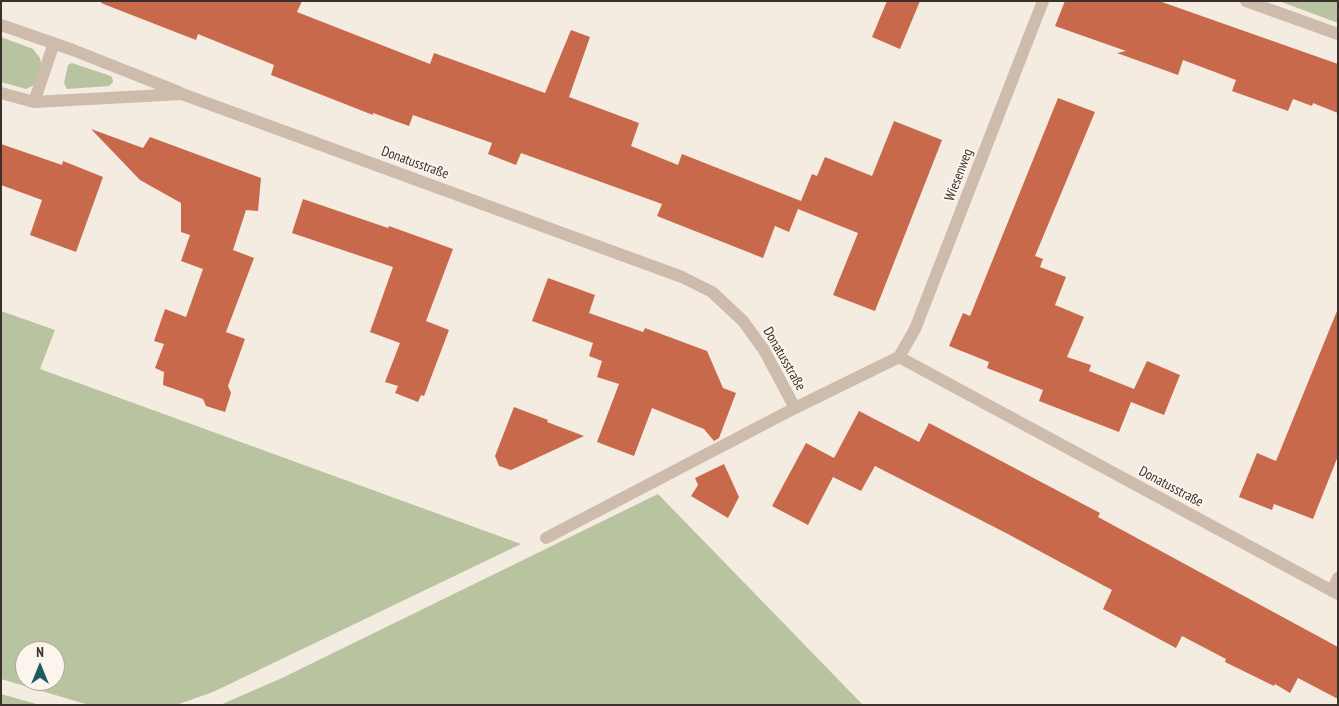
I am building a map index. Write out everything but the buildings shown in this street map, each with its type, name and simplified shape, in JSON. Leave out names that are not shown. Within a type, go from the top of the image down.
[{"type":"street","name":"Wiesenweg","points":[[898,356],[915,329],[1043,1]]},
{"type":"street","points":[[1246,1],[1338,34]]},
{"type":"street","name":"Donatusstraße","points":[[1,25],[54,43],[182,94],[702,286],[723,301],[744,321],[764,350],[795,408],[898,356],[1335,592]]},
{"type":"street","points":[[34,102],[54,43]]},
{"type":"street","name":"Donatusstraße","points":[[1,93],[34,102],[182,94]]},
{"type":"street","points":[[546,538],[795,408]]},
{"type":"street","points":[[1335,592],[1338,578]]},
{"type":"green space","points":[[1279,1],[1338,1],[1338,23]]},
{"type":"green space","points":[[1,37],[33,49],[40,58],[42,68],[36,84],[26,89],[1,82]]},
{"type":"green space","points":[[72,63],[108,75],[112,77],[113,82],[109,86],[67,89],[64,83],[68,65]]},
{"type":"green space","points":[[1,311],[55,330],[40,369],[521,544],[213,692],[176,705],[89,705],[42,691],[65,691],[65,641],[15,641],[15,683],[1,679]]},
{"type":"green space","points":[[658,494],[863,705],[220,705],[282,678]]},
{"type":"green space","points":[[1,694],[40,705],[1,705]]}]
